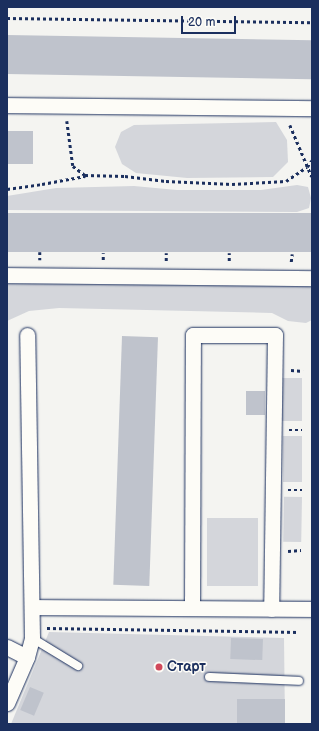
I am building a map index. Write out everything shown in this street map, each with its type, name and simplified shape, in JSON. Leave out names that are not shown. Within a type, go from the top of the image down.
[{"type":"street","points":[[7,105],[312,108]]},
{"type":"street","points":[[7,275],[312,278]]},
{"type":"street","points":[[7,703],[27,657],[32,633],[27,335]]},
{"type":"street","points":[[192,608],[193,335],[275,335],[271,609]]},
{"type":"street","points":[[32,607],[312,609]]},
{"type":"street","points":[[7,647],[27,657]]},
{"type":"lane","points":[[32,633],[78,666]]},
{"type":"lane","points":[[209,677],[299,681]]},
{"type":"path","points":[[7,18],[312,22]]},
{"type":"path","points":[[64,105],[73,166],[85,175]]},
{"type":"path","points":[[283,108],[312,177]]},
{"type":"path","points":[[7,189],[42,184],[85,175],[125,176],[166,181],[232,184],[286,181],[307,167],[312,160]]},
{"type":"path","points":[[32,633],[299,632]]},
{"type":"shaded area","points":[[276,122],[287,140],[288,162],[273,177],[187,178],[136,173],[122,164],[115,147],[121,132],[134,125]]},
{"type":"shaded area","points":[[297,185],[308,187],[311,198],[309,208],[297,212],[7,210],[7,196],[56,188],[134,186],[177,190],[261,190]]},
{"type":"shaded area","points":[[7,284],[300,284],[312,287],[312,320],[306,323],[288,321],[272,313],[59,308],[29,311],[7,321]]},
{"type":"shaded area","points":[[282,378],[302,378],[302,421],[282,421]]},
{"type":"shaded area","points":[[283,436],[302,436],[302,482],[283,482]]},
{"type":"shaded area","points":[[284,497],[302,497],[301,542],[283,542]]},
{"type":"shaded area","points":[[207,518],[258,518],[258,586],[207,586]]},
{"type":"shaded area","name":"Старт","points":[[49,632],[284,638],[285,724],[11,724]]},
{"type":"building","points":[[7,35],[312,40],[311,79],[7,74]]},
{"type":"building","points":[[7,131],[33,131],[33,164],[7,164]]},
{"type":"building","points":[[7,213],[312,213],[312,252],[7,252]]},
{"type":"building","points":[[122,336],[158,337],[149,586],[113,585]]},
{"type":"building","points":[[246,391],[265,391],[265,415],[246,415]]},
{"type":"building","points":[[231,638],[263,639],[262,660],[230,659]]},
{"type":"building","points":[[30,687],[44,693],[34,716],[20,710]]},
{"type":"building","points":[[237,699],[285,699],[285,724],[237,724]]},
{"type":"place","name":"Старт","points":[[159,667]]}]
